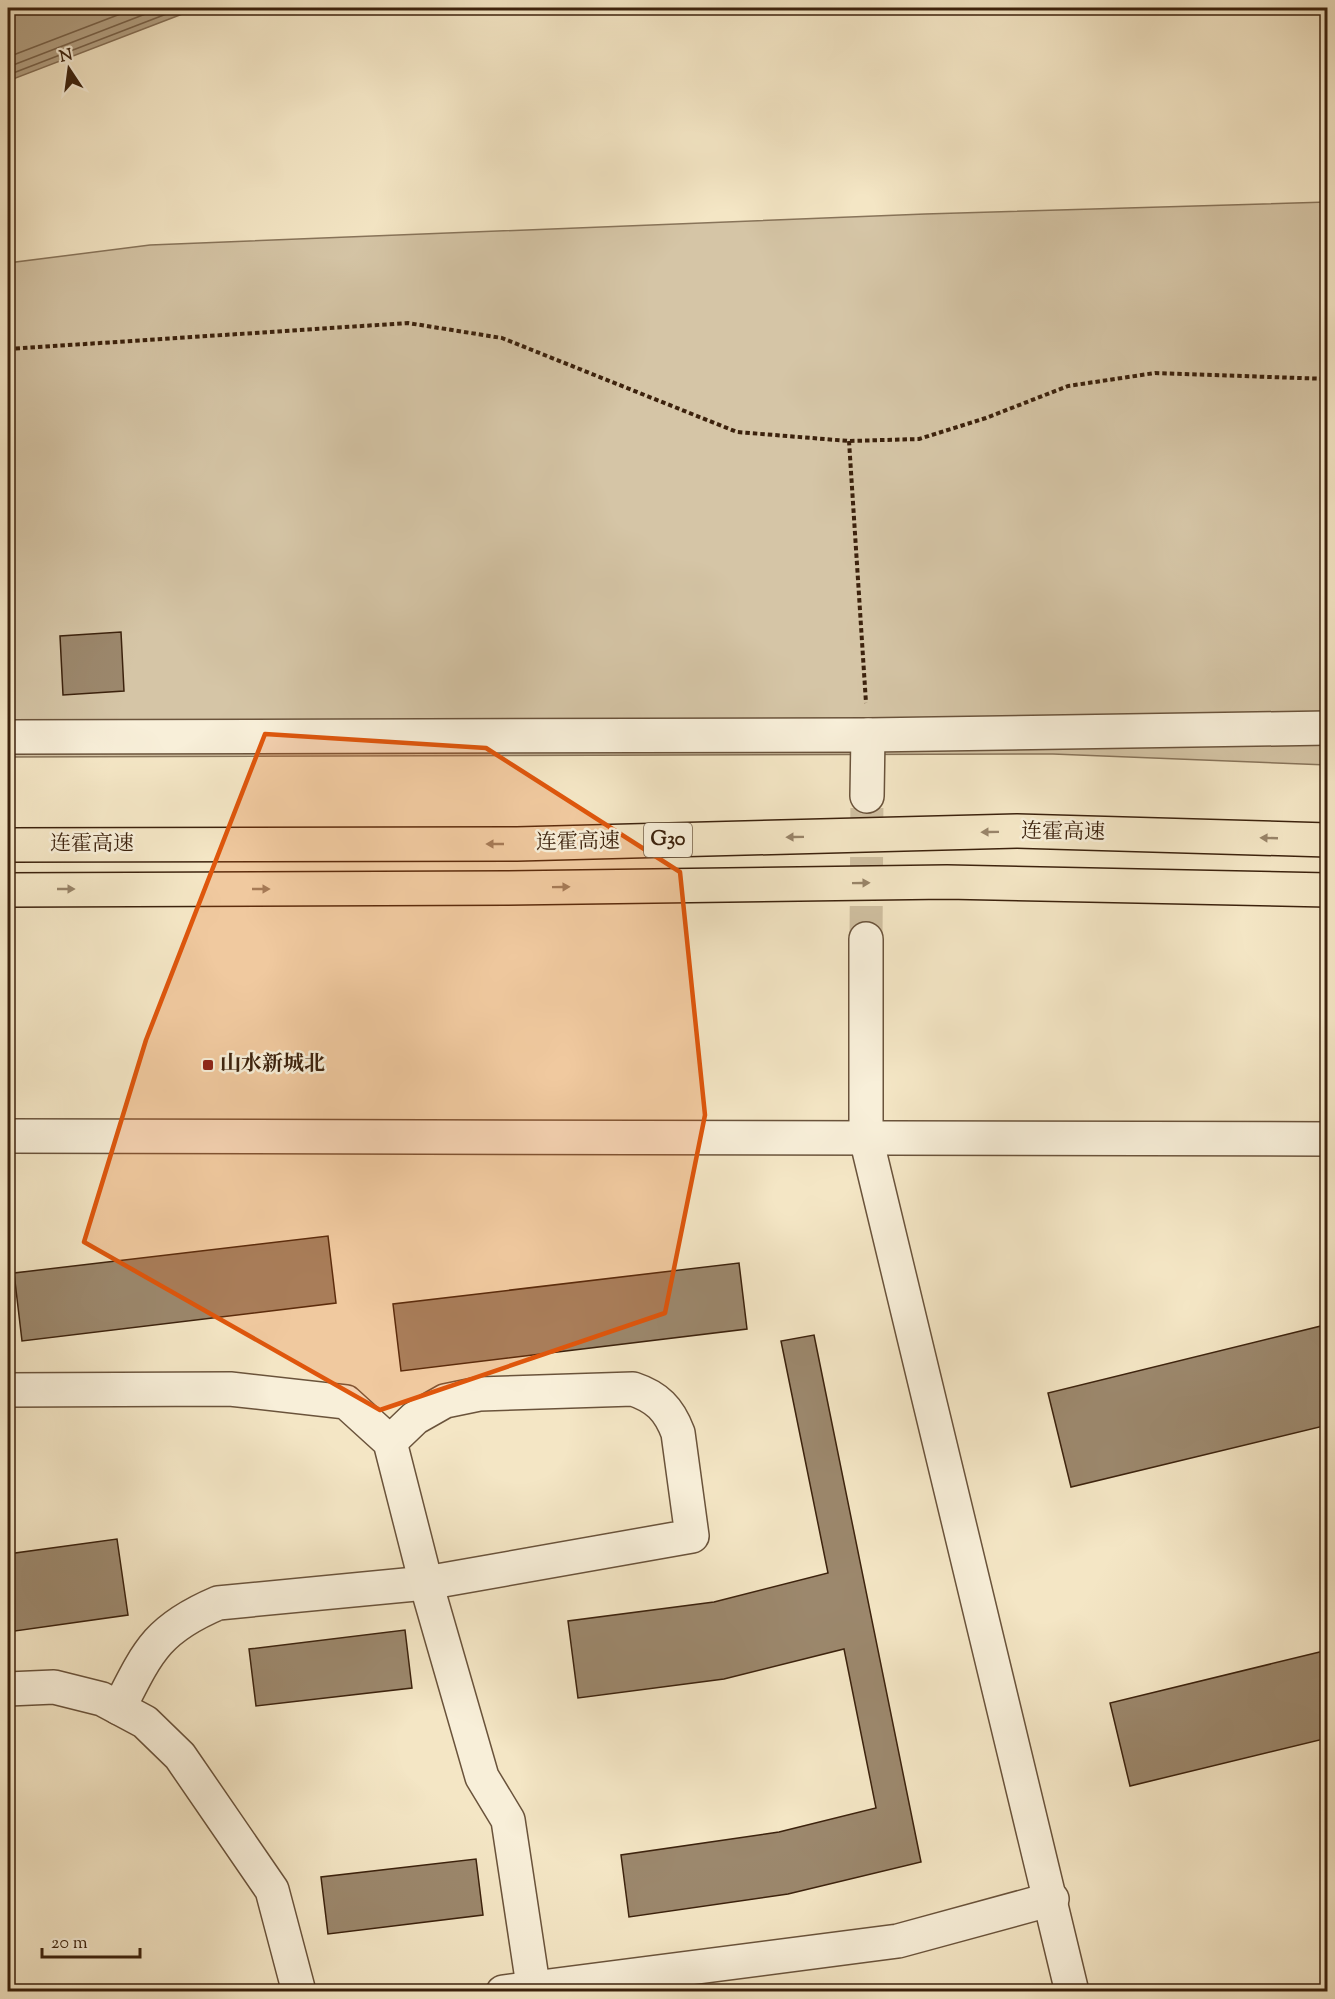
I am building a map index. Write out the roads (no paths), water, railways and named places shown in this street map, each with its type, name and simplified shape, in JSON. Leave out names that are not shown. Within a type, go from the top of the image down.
[{"type":"highway","name":"连霍高速","points":[[8,845],[517,844],[1017,831],[1328,840]]},
{"type":"highway","name":"连霍高速","points":[[8,890],[506,888],[947,882],[1328,890]]},
{"type":"street","points":[[8,737],[868,735],[1328,728]]},
{"type":"street","points":[[867,796],[868,735]]},
{"type":"street","points":[[867,939],[866,1138],[1052,1899],[1072,1992]]},
{"type":"street","points":[[8,1136],[1328,1139]]},
{"type":"street","points":[[8,1390],[230,1389],[346,1402],[390,1442],[426,1583],[482,1778],[508,1820],[524,1990],[898,1941],[1052,1899]]},
{"type":"street","points":[[119,1708],[142,1662],[162,1636],[188,1616],[218,1603],[426,1583],[692,1536],[678,1433],[672,1417],[662,1404],[649,1394],[633,1389],[479,1394],[445,1401],[415,1418],[390,1442]]},
{"type":"street","points":[[8,1689],[54,1688],[102,1699],[145,1722],[180,1756],[272,1890],[299,1992]]},
{"type":"water","points":[[8,8],[198,8],[8,81]]},
{"type":"tunnel","points":[[866,939],[867,796]]},
{"type":"place","name":"山水新城北","points":[[208,1065]]}]
